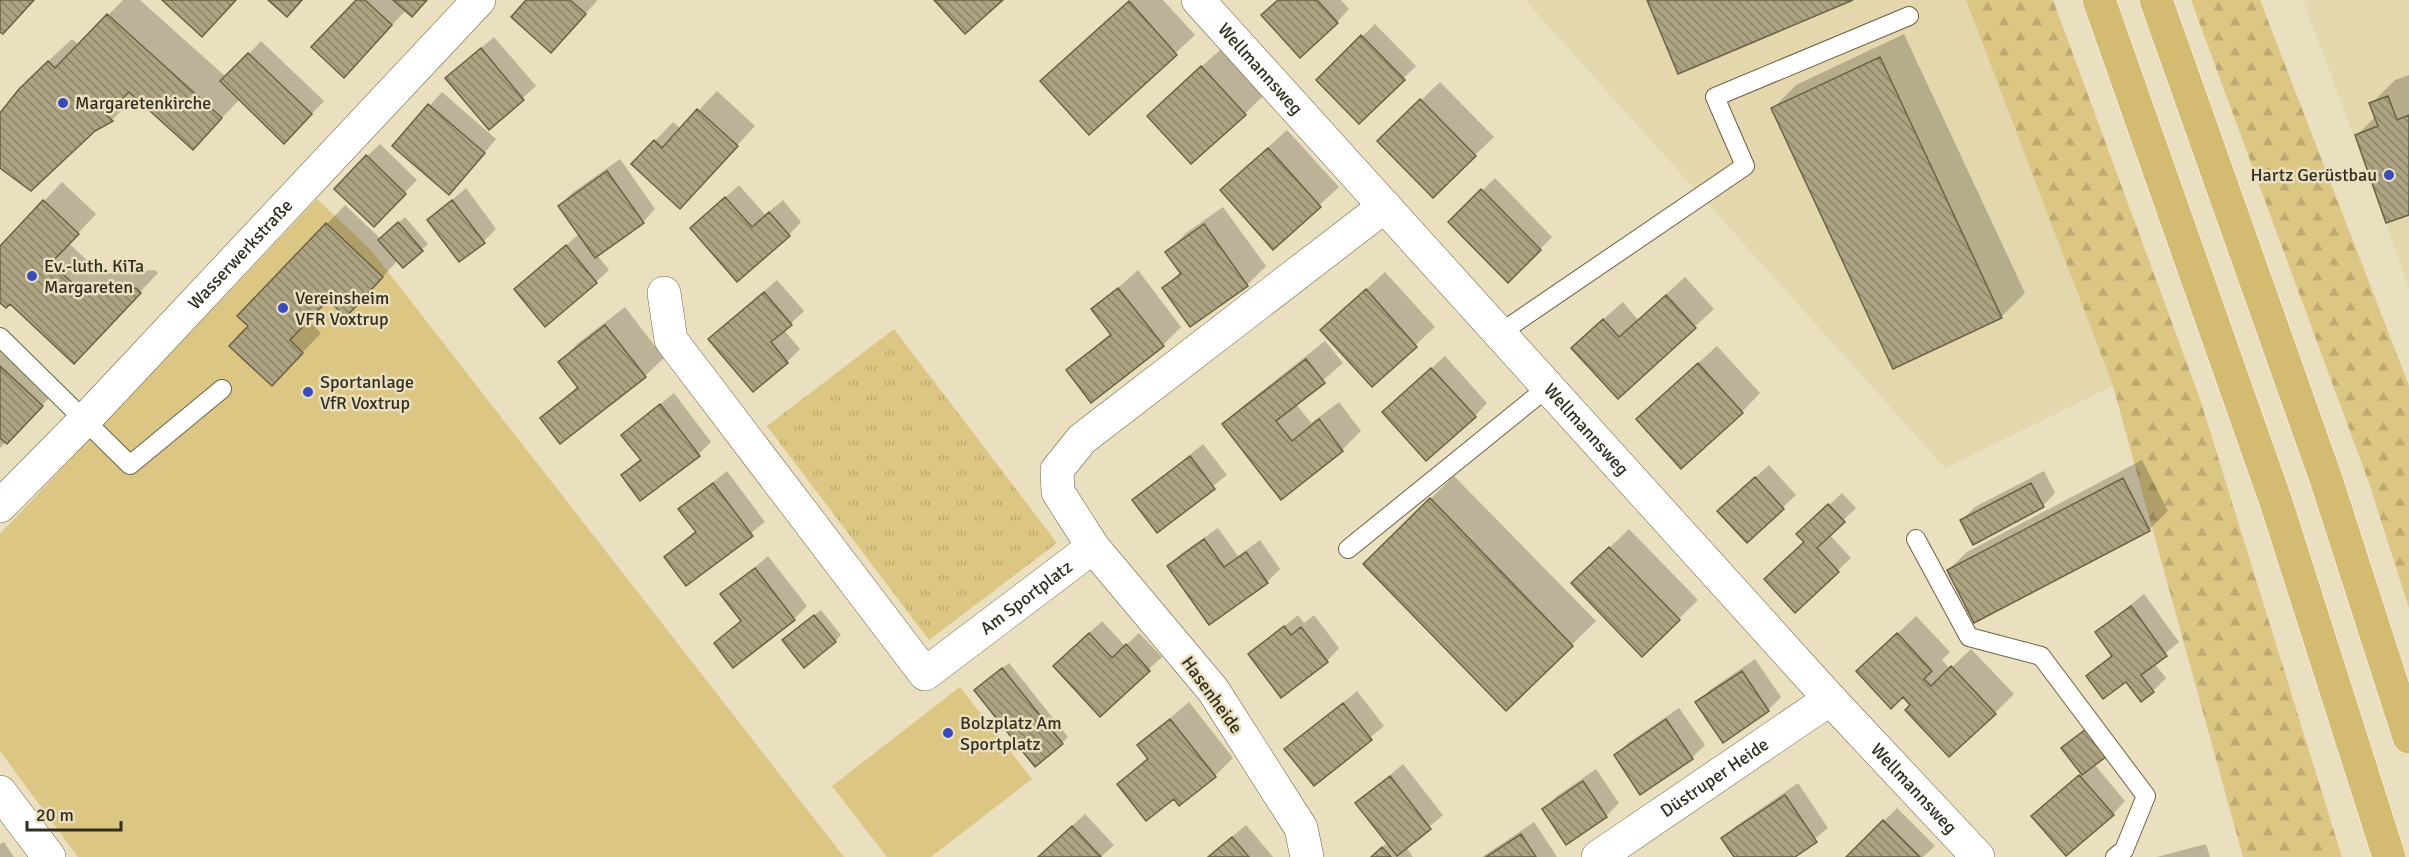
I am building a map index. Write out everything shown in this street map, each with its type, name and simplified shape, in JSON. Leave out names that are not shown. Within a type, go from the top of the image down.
[{"type":"highway","points":[[2098,0],[2276,502],[2389,857]]},
{"type":"highway","points":[[2156,0],[2326,479],[2409,737]]},
{"type":"street","name":"Wasserwerkstraße","points":[[0,506],[84,421],[479,0]]},
{"type":"street","name":"Wellmannsweg","points":[[1198,0],[1830,699],[1978,857]]},
{"type":"street","points":[[1094,547],[1058,492],[1057,470],[1082,439],[1385,206]]},
{"type":"street","name":"Am Sportplatz","points":[[664,293],[671,340],[925,674],[1094,547]]},
{"type":"street","name":"Hasenheide","points":[[1094,547],[1213,690],[1301,828],[1307,857]]},
{"type":"street","name":"Düstruper Heide","points":[[1598,857],[1830,699]]},
{"type":"street","points":[[0,792],[48,857]]},
{"type":"lane","points":[[1500,333],[1745,166],[1715,98],[1909,16]]},
{"type":"lane","points":[[0,337],[130,465],[222,389]]},
{"type":"lane","points":[[1348,549],[1548,387]]},
{"type":"lane","points":[[1916,539],[1969,637],[2041,656],[2146,796],[2124,850],[2115,857]]},
{"type":"shaded area","points":[[1525,0],[1966,0],[2113,386],[1945,468]]},
{"type":"shaded area","points":[[2303,0],[2409,0],[2409,289],[2386,223]]},
{"type":"green space","points":[[1966,0],[2053,0],[2200,399],[2342,857],[2243,857],[2113,386]]},
{"type":"green space","points":[[2191,0],[2260,0],[2409,386],[2409,608],[2369,483]]},
{"type":"green space","name":"Sportanlage VfR Voxtrup","points":[[317,199],[371,250],[844,857],[78,857],[0,751],[0,534]]},
{"type":"green space","points":[[894,329],[1057,543],[929,640],[767,426]]},
{"type":"green space","name":"Bolzplatz Am Sportplatz","points":[[960,687],[1032,779],[931,857],[887,857],[832,786]]},
{"type":"building","points":[[0,0],[34,0],[3,34],[0,32]]},
{"type":"building","points":[[162,0],[236,0],[202,37]]},
{"type":"building","points":[[268,0],[302,0],[287,17]]},
{"type":"building","points":[[356,0],[365,0],[392,25],[344,78],[311,47]]},
{"type":"building","points":[[393,0],[427,0],[412,17]]},
{"type":"building","points":[[526,0],[570,0],[586,14],[551,53],[511,17]]},
{"type":"building","points":[[934,0],[1003,0],[965,34]]},
{"type":"building","points":[[1278,0],[1317,0],[1338,23],[1300,58],[1261,15]]},
{"type":"building","points":[[1647,0],[1853,0],[1678,74]]},
{"type":"building","points":[[1129,1],[1177,55],[1089,135],[1040,81]]},
{"type":"building","name":"Margaretenkirche","points":[[107,14],[222,118],[193,150],[129,92],[106,115],[113,121],[95,131],[31,191],[0,168],[0,113],[19,89],[48,61],[55,68]]},
{"type":"building","points":[[1361,35],[1405,80],[1359,124],[1316,80]]},
{"type":"building","points":[[481,48],[524,100],[489,130],[445,78]]},
{"type":"building","points":[[248,53],[312,114],[284,144],[220,81]]},
{"type":"building","points":[[1880,57],[2002,318],[1893,369],[1771,108]]},
{"type":"building","points":[[1201,66],[1246,115],[1191,164],[1147,116]]},
{"type":"building","name":"Hartz Gerüstbau","points":[[2388,96],[2397,120],[2409,115],[2409,215],[2386,223],[2355,135],[2378,126],[2369,103]]},
{"type":"building","points":[[1420,99],[1476,156],[1433,198],[1377,141]]},
{"type":"building","points":[[428,104],[485,153],[449,195],[392,146]]},
{"type":"building","points":[[697,109],[738,146],[680,209],[631,164],[654,140],[662,148]]},
{"type":"building","points":[[1268,148],[1321,207],[1273,250],[1220,190]]},
{"type":"building","points":[[366,155],[406,194],[374,227],[334,189]]},
{"type":"building","points":[[607,171],[644,223],[595,258],[558,206]]},
{"type":"building","points":[[1481,189],[1541,250],[1508,283],[1448,222]]},
{"type":"building","points":[[725,197],[752,227],[769,212],[790,236],[737,282],[690,228]]},
{"type":"building","name":"Ev.-luth. KiTa Margareten","points":[[43,200],[79,234],[51,263],[82,292],[136,288],[141,293],[74,364],[10,304],[6,308],[0,303],[0,246]]},
{"type":"building","points":[[452,200],[485,243],[459,262],[427,220]]},
{"type":"building","points":[[398,222],[423,251],[403,268],[378,240]]},
{"type":"building","name":"Vereinsheim VFR Voxtrup","points":[[326,223],[383,277],[346,317],[328,300],[290,340],[303,353],[272,386],[229,346],[248,326],[237,316]]},
{"type":"building","points":[[1204,224],[1248,286],[1190,327],[1162,288],[1181,274],[1165,252]]},
{"type":"building","points":[[566,245],[597,283],[545,327],[514,289]]},
{"type":"building","points":[[1118,288],[1164,346],[1091,403],[1066,370],[1111,335],[1091,309]]},
{"type":"building","points":[[1366,289],[1417,347],[1372,387],[1320,330]]},
{"type":"building","points":[[764,292],[792,325],[771,342],[788,363],[753,392],[708,339]]},
{"type":"building","points":[[1666,295],[1696,328],[1618,399],[1571,348],[1603,319],[1619,337]]},
{"type":"building","points":[[605,325],[646,377],[560,444],[540,418],[578,388],[558,362]]},
{"type":"building","points":[[1306,359],[1325,383],[1276,421],[1292,441],[1319,419],[1343,451],[1281,500],[1222,424]]},
{"type":"building","points":[[1698,363],[1743,413],[1681,469],[1636,419]]},
{"type":"building","points":[[0,366],[43,406],[7,444],[0,438]]},
{"type":"building","points":[[1431,368],[1476,417],[1426,461],[1382,412]]},
{"type":"building","points":[[660,404],[700,456],[640,501],[621,475],[641,460],[621,435]]},
{"type":"building","points":[[1190,456],[1215,489],[1157,533],[1132,500]]},
{"type":"building","points":[[1755,477],[1784,509],[1747,543],[1717,511]]},
{"type":"building","points":[[2123,478],[2150,531],[1974,623],[1947,570]]},
{"type":"building","points":[[713,483],[753,536],[686,586],[664,557],[696,532],[678,509]]},
{"type":"building","points":[[2031,483],[2044,507],[1973,545],[1960,520]]},
{"type":"building","points":[[1430,498],[1573,646],[1506,711],[1363,564]]},
{"type":"building","points":[[1828,504],[1845,522],[1817,548],[1839,572],[1795,613],[1764,579],[1804,542],[1796,534]]},
{"type":"building","points":[[1204,539],[1224,567],[1246,552],[1268,583],[1209,625],[1167,566]]},
{"type":"building","points":[[1609,547],[1680,620],[1642,657],[1571,583]]},
{"type":"building","points":[[755,568],[795,620],[733,668],[714,643],[741,621],[720,594]]},
{"type":"building","points":[[2131,606],[2167,656],[2141,675],[2154,692],[2141,702],[2126,682],[2103,699],[2086,676],[2112,656],[2095,632]]},
{"type":"building","points":[[814,615],[836,642],[804,668],[782,640]]},
{"type":"building","points":[[1284,626],[1291,635],[1301,627],[1328,662],[1281,698],[1248,654]]},
{"type":"building","points":[[1089,633],[1112,658],[1126,644],[1150,671],[1100,717],[1053,666]]},
{"type":"building","points":[[1897,633],[1932,671],[1924,679],[1931,686],[1951,666],[1996,714],[1949,757],[1905,710],[1910,705],[1903,697],[1891,709],[1856,671]]},
{"type":"building","points":[[1002,668],[1063,744],[1035,767],[974,690]]},
{"type":"building","points":[[1742,671],[1769,711],[1723,743],[1695,702]]},
{"type":"building","points":[[1343,703],[1372,740],[1314,786],[1284,749]]},
{"type":"building","points":[[1170,719],[1216,777],[1179,806],[1174,799],[1146,821],[1117,784],[1148,759],[1137,745]]},
{"type":"building","points":[[1666,719],[1693,759],[1640,795],[1614,755]]},
{"type":"building","points":[[2086,729],[2107,756],[2082,775],[2061,748]]},
{"type":"building","points":[[2079,775],[2114,815],[2066,856],[2031,816]]},
{"type":"building","points":[[1390,776],[1431,829],[1397,856],[1355,803]]},
{"type":"building","points":[[1583,781],[1607,817],[1566,845],[1542,809]]},
{"type":"building","points":[[1785,795],[1817,842],[1795,857],[1734,857],[1721,838]]},
{"type":"building","points":[[1883,820],[1920,857],[1846,857]]},
{"type":"building","points":[[1072,826],[1101,857],[1038,857]]},
{"type":"building","points":[[1521,834],[1536,857],[1486,857]]},
{"type":"building","points":[[1232,837],[1249,857],[1208,857]]},
{"type":"building","points":[[1382,847],[1391,857],[1371,857]]},
{"type":"place","name":"Margaretenkirche","points":[[63,103]]},
{"type":"place","name":"Hartz Gerüstbau","points":[[2389,175]]},
{"type":"place","name":"Ev.-luth. KiTa Margareten","points":[[32,276]]},
{"type":"place","name":"Vereinsheim VFR Voxtrup","points":[[283,308]]},
{"type":"place","name":"Sportanlage VfR Voxtrup","points":[[308,392]]},
{"type":"place","name":"Bolzplatz Am Sportplatz","points":[[948,733]]}]
